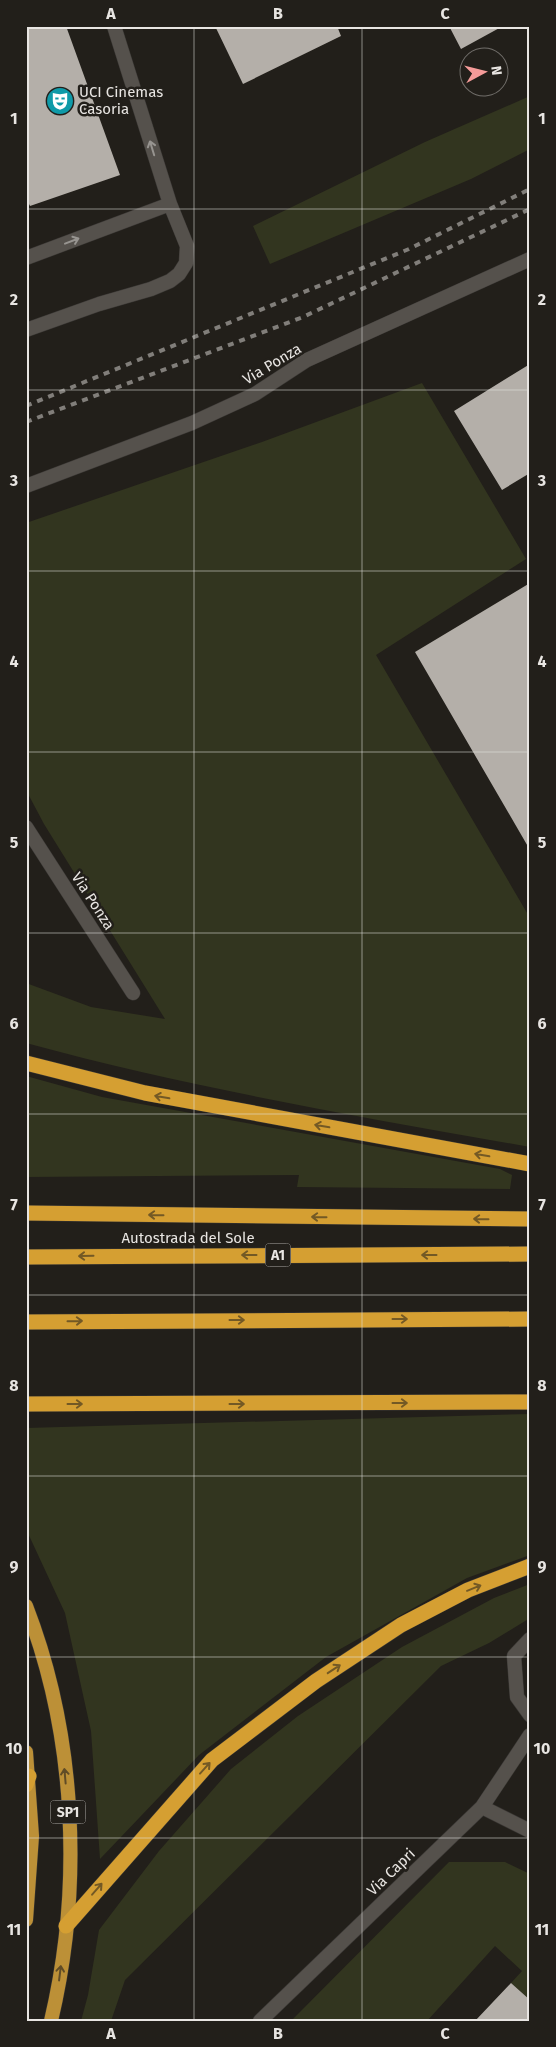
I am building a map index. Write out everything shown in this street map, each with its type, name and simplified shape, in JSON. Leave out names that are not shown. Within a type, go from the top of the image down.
[{"type":"highway","points":[[26,1063],[145,1094],[530,1164]]},
{"type":"highway","points":[[26,1213],[530,1219]]},
{"type":"highway","name":"Autostrada del Sole","points":[[26,1257],[530,1254]]},
{"type":"highway","points":[[26,1322],[530,1318]]},
{"type":"highway","points":[[26,1404],[530,1402]]},
{"type":"highway","points":[[66,1926],[212,1760],[316,1681],[401,1625],[468,1590],[530,1566]]},
{"type":"highway","name":"SP1","points":[[26,1606],[41,1644],[62,1746],[70,1852],[66,1926],[58,1989],[51,2021]]},
{"type":"highway","name":"SP1","points":[[26,1752],[32,1836],[26,1920]]},
{"type":"street","points":[[26,330],[163,284],[179,274],[186,262],[187,246],[170,204],[114,26]]},
{"type":"street","points":[[26,258],[170,204]]},
{"type":"street","name":"Via Ponza","points":[[26,486],[201,419],[255,394],[307,360],[530,259]]},
{"type":"street","name":"Via Ponza","points":[[26,827],[133,993]]},
{"type":"street","points":[[530,1639],[514,1656],[517,1697],[530,1715]]},
{"type":"street","name":"Via Capri","points":[[260,2021],[482,1807],[530,1735]]},
{"type":"street","points":[[482,1807],[530,1831]]},
{"type":"green space","points":[[530,96],[530,149],[471,179],[270,264],[253,226],[425,142]]},
{"type":"green space","points":[[422,383],[526,559],[376,655],[530,918],[530,1147],[213,1088],[26,1043],[26,983],[91,1007],[165,1019],[44,824],[26,790],[26,523],[262,442]]},
{"type":"green space","points":[[26,1076],[102,1097],[500,1169],[512,1175],[510,1189],[297,1187],[299,1175],[26,1177]]},
{"type":"green space","points":[[530,1414],[530,1555],[467,1578],[326,1657],[199,1755],[100,1859],[91,1731],[65,1613],[26,1529],[26,1428]]},
{"type":"green space","points":[[530,1584],[530,1618],[489,1643],[441,1666],[125,1980],[111,2021],[81,2021],[88,1995],[99,1930],[159,1851],[231,1769],[298,1716],[402,1647],[494,1598]]},
{"type":"green space","points":[[449,1862],[505,1862],[530,1874],[530,2000],[511,1983],[522,1971],[495,1946],[427,2021],[291,2021]]},
{"type":"building","name":"UCI Cinemas Casoria","points":[[26,26],[66,26],[120,175],[30,206],[26,198]]},
{"type":"building","points":[[215,26],[337,26],[341,36],[243,84]]},
{"type":"building","points":[[449,26],[503,26],[463,48],[460,48]]},
{"type":"building","points":[[530,364],[530,473],[502,490],[454,411]]},
{"type":"building","points":[[530,583],[530,850],[415,652]]},
{"type":"building","points":[[511,1983],[530,2000],[530,2021],[475,2021]]},
{"type":"railway","points":[[26,406],[409,249],[530,189]]},
{"type":"railway","points":[[26,422],[303,317],[530,209]]},
{"type":"place","name":"UCI Cinemas Casoria","points":[[60,101]]}]
